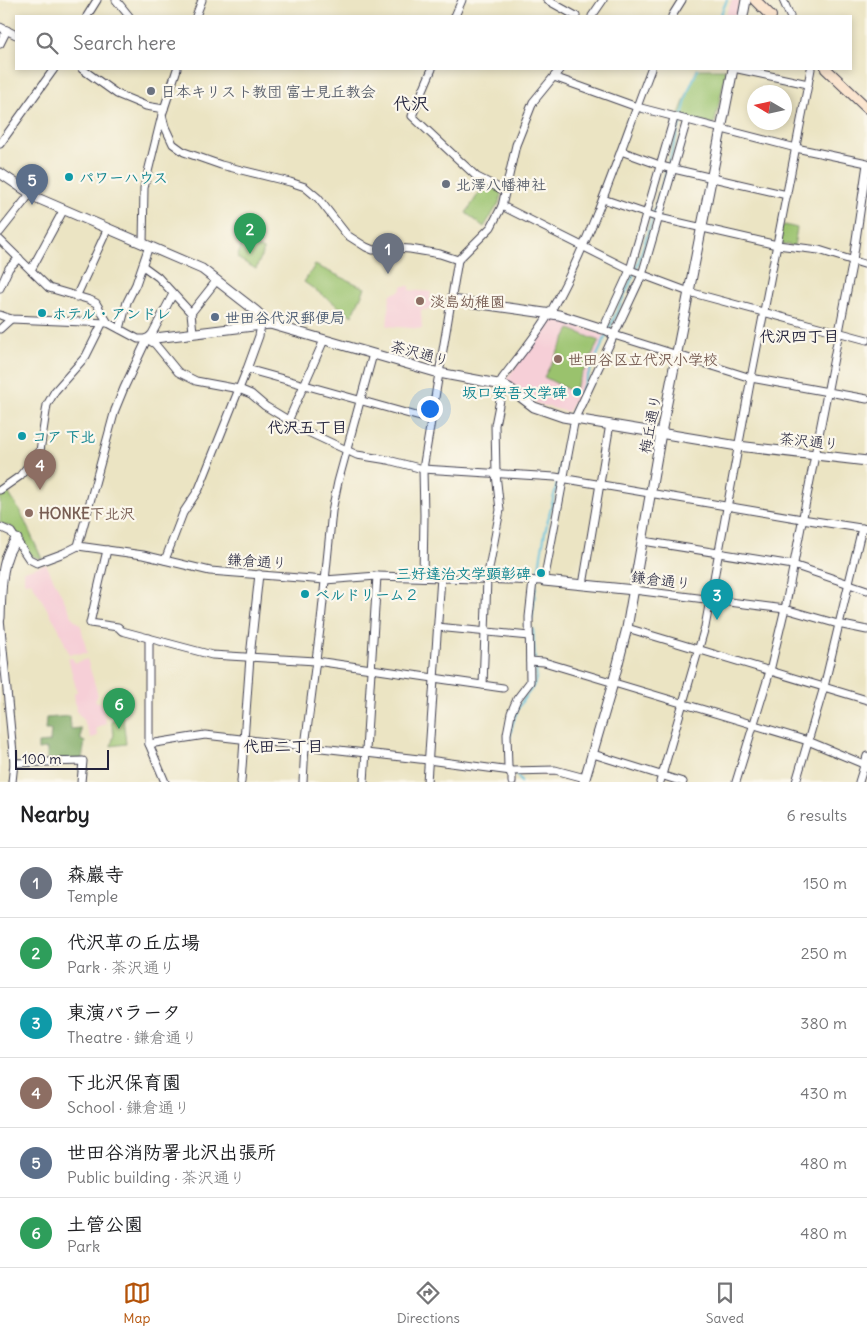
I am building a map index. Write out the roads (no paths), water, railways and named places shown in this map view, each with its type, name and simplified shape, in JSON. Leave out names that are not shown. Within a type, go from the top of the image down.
[{"type":"main road","points":[[755,0],[771,15]]},
{"type":"main road","points":[[827,70],[865,104]]},
{"type":"street","points":[[88,15],[97,0]]},
{"type":"street","points":[[116,0],[128,15]]},
{"type":"street","points":[[196,15],[202,0]]},
{"type":"street","points":[[455,15],[462,0]]},
{"type":"street","points":[[546,0],[574,15]]},
{"type":"street","points":[[596,15],[603,0]]},
{"type":"street","points":[[673,15],[682,0]]},
{"type":"street","points":[[743,15],[746,0]]},
{"type":"street","points":[[783,0],[790,15]]},
{"type":"street","points":[[0,44],[3,28],[15,34]]},
{"type":"street","points":[[0,144],[53,70]]},
{"type":"street","points":[[83,70],[117,94],[163,112]]},
{"type":"street","points":[[120,329],[127,302],[142,266],[146,245],[144,188],[175,70]]},
{"type":"street","points":[[432,70],[412,116],[477,177],[505,190]]},
{"type":"street","points":[[423,577],[423,469],[458,260],[491,227],[502,206],[516,145],[533,102],[559,70]]},
{"type":"street","points":[[483,685],[487,579],[500,510],[496,474],[495,425],[503,385],[502,379],[549,314],[584,248],[651,70]]},
{"type":"street","name":"梅丘通り","points":[[584,780],[593,754],[627,628],[662,433],[733,70]]},
{"type":"street","points":[[743,70],[808,84]]},
{"type":"street","points":[[661,779],[699,650],[711,599],[738,446],[811,70]]},
{"type":"street","points":[[554,77],[637,107],[720,130],[867,164],[853,260],[785,609],[770,671],[736,782]]},
{"type":"street","points":[[163,112],[168,135],[173,144],[184,152],[221,165],[300,185],[312,193],[347,235],[373,250],[410,248],[458,260]]},
{"type":"street","points":[[512,782],[512,771],[506,748],[508,723],[514,706],[530,682],[534,661],[529,636],[528,617],[561,478],[572,418],[636,273],[682,119]]},
{"type":"street","points":[[609,333],[636,273],[682,119]]},
{"type":"street","points":[[621,150],[668,167],[787,195]]},
{"type":"street","name":"茶沢通り","points":[[0,173],[30,194],[202,269],[256,311],[265,325],[439,373],[503,385],[510,388],[534,407],[572,418],[738,446],[867,461]]},
{"type":"street","points":[[0,232],[30,194]]},
{"type":"street","points":[[603,199],[654,216],[701,228],[777,245],[819,250],[867,265]]},
{"type":"street","points":[[502,206],[636,273],[689,292],[867,340]]},
{"type":"street","points":[[32,270],[64,209]]},
{"type":"street","points":[[76,296],[108,228]]},
{"type":"street","points":[[0,240],[49,288],[96,303],[105,323]]},
{"type":"street","points":[[0,288],[9,268],[19,258]]},
{"type":"street","points":[[142,266],[158,277],[190,313],[193,332]]},
{"type":"street","points":[[190,313],[217,280]]},
{"type":"street","points":[[0,527],[10,532],[17,539],[29,559],[38,562],[78,546],[115,410],[147,339],[152,334],[173,294]]},
{"type":"street","points":[[452,300],[549,314],[751,378],[867,399]]},
{"type":"street","points":[[0,315],[11,320],[105,323],[138,338],[147,339],[193,332],[265,325]]},
{"type":"street","points":[[0,329],[11,320]]},
{"type":"street","points":[[0,490],[20,476],[40,451],[47,405],[55,391],[86,356],[105,323]]},
{"type":"street","points":[[166,560],[183,513],[199,489],[265,325]]},
{"type":"street","points":[[147,339],[155,344],[183,376],[196,381],[239,389],[250,394],[265,406],[346,451],[357,455],[388,460],[423,469],[561,478],[864,529],[848,583],[824,687],[798,781]]},
{"type":"street","points":[[289,419],[324,340]]},
{"type":"street","points":[[303,782],[305,746],[326,580],[327,545],[332,511],[346,451],[373,354]]},
{"type":"street","points":[[247,369],[431,420]]},
{"type":"street","points":[[583,584],[610,424]]},
{"type":"street","points":[[12,782],[14,763],[0,618],[3,566],[10,548],[17,539]]},
{"type":"street","points":[[643,541],[793,565],[867,590]]},
{"type":"street","name":"鎌倉通り","points":[[78,546],[166,560],[210,571],[326,580],[377,576],[583,584],[785,609],[867,630]]},
{"type":"street","points":[[107,550],[90,622],[118,627],[122,631],[212,655],[316,661],[503,688]]},
{"type":"street","points":[[241,782],[250,657],[259,574]]},
{"type":"street","points":[[364,782],[377,576]]},
{"type":"street","points":[[427,782],[441,577]]},
{"type":"street","points":[[437,627],[529,636]]},
{"type":"street","points":[[627,628],[867,700]]},
{"type":"street","points":[[149,638],[149,744],[165,782]]},
{"type":"street","points":[[534,661],[808,741],[866,767]]},
{"type":"street","points":[[149,744],[201,734],[512,771],[555,770],[584,780]]},
{"type":"street","points":[[593,754],[661,779],[684,782]]},
{"type":"street","points":[[859,782],[866,767],[867,756]]},
{"type":"street","points":[[14,763],[83,761],[82,782]]},
{"type":"waterway","points":[[720,15],[727,0]]},
{"type":"waterway","points":[[682,116],[689,89],[698,70]]},
{"type":"waterway","points":[[653,215],[681,121]]},
{"type":"waterway","points":[[636,269],[652,219]]},
{"type":"waterway","points":[[570,415],[634,274]]},
{"type":"waterway","points":[[537,579],[545,532],[569,422]]},
{"type":"waterway","points":[[532,619],[536,584]]},
{"type":"waterway","points":[[533,629],[535,659]]},
{"type":"waterway","points":[[510,737],[518,709],[535,682],[536,663]]},
{"type":"waterway","points":[[516,773],[521,782]]},
{"type":"place","name":"日本キリスト教団 富士見丘教会","points":[[151,91]]},
{"type":"place","name":"パワーハウス","points":[[69,177]]},
{"type":"place","name":"北澤八幡神社","points":[[446,184]]},
{"type":"place","name":"世田谷消防署北沢出張所","points":[[32,205]]},
{"type":"place","name":"代沢草の丘広場","points":[[250,254]]},
{"type":"place","name":"森巖寺","points":[[388,274]]},
{"type":"place","name":"淡島幼稚園","points":[[420,301]]},
{"type":"place","name":"ホテル・アンドレ","points":[[42,313]]},
{"type":"place","name":"世田谷代沢郵便局","points":[[215,317]]},
{"type":"place","name":"世田谷区立代沢小学校","points":[[558,359]]},
{"type":"place","name":"坂口安吾文学碑","points":[[577,392]]},
{"type":"place","name":"コア 下北","points":[[22,436]]},
{"type":"place","name":"下北沢保育園","points":[[40,490]]},
{"type":"place","name":"HONKE下北沢","points":[[29,513]]},
{"type":"place","name":"三好達治文学顕彰碑","points":[[541,573]]},
{"type":"place","name":"ベルドリーム２","points":[[305,594]]},
{"type":"place","name":"東演パラータ","points":[[717,620]]},
{"type":"place","name":"土管公園","points":[[119,729]]},
{"type":"district","name":"代沢","points":[[411,103]]},
{"type":"district","name":"代沢四丁目","points":[[799,336]]},
{"type":"district","name":"代沢五丁目","points":[[307,427]]},
{"type":"district","name":"代田二丁目","points":[[283,746]]}]
